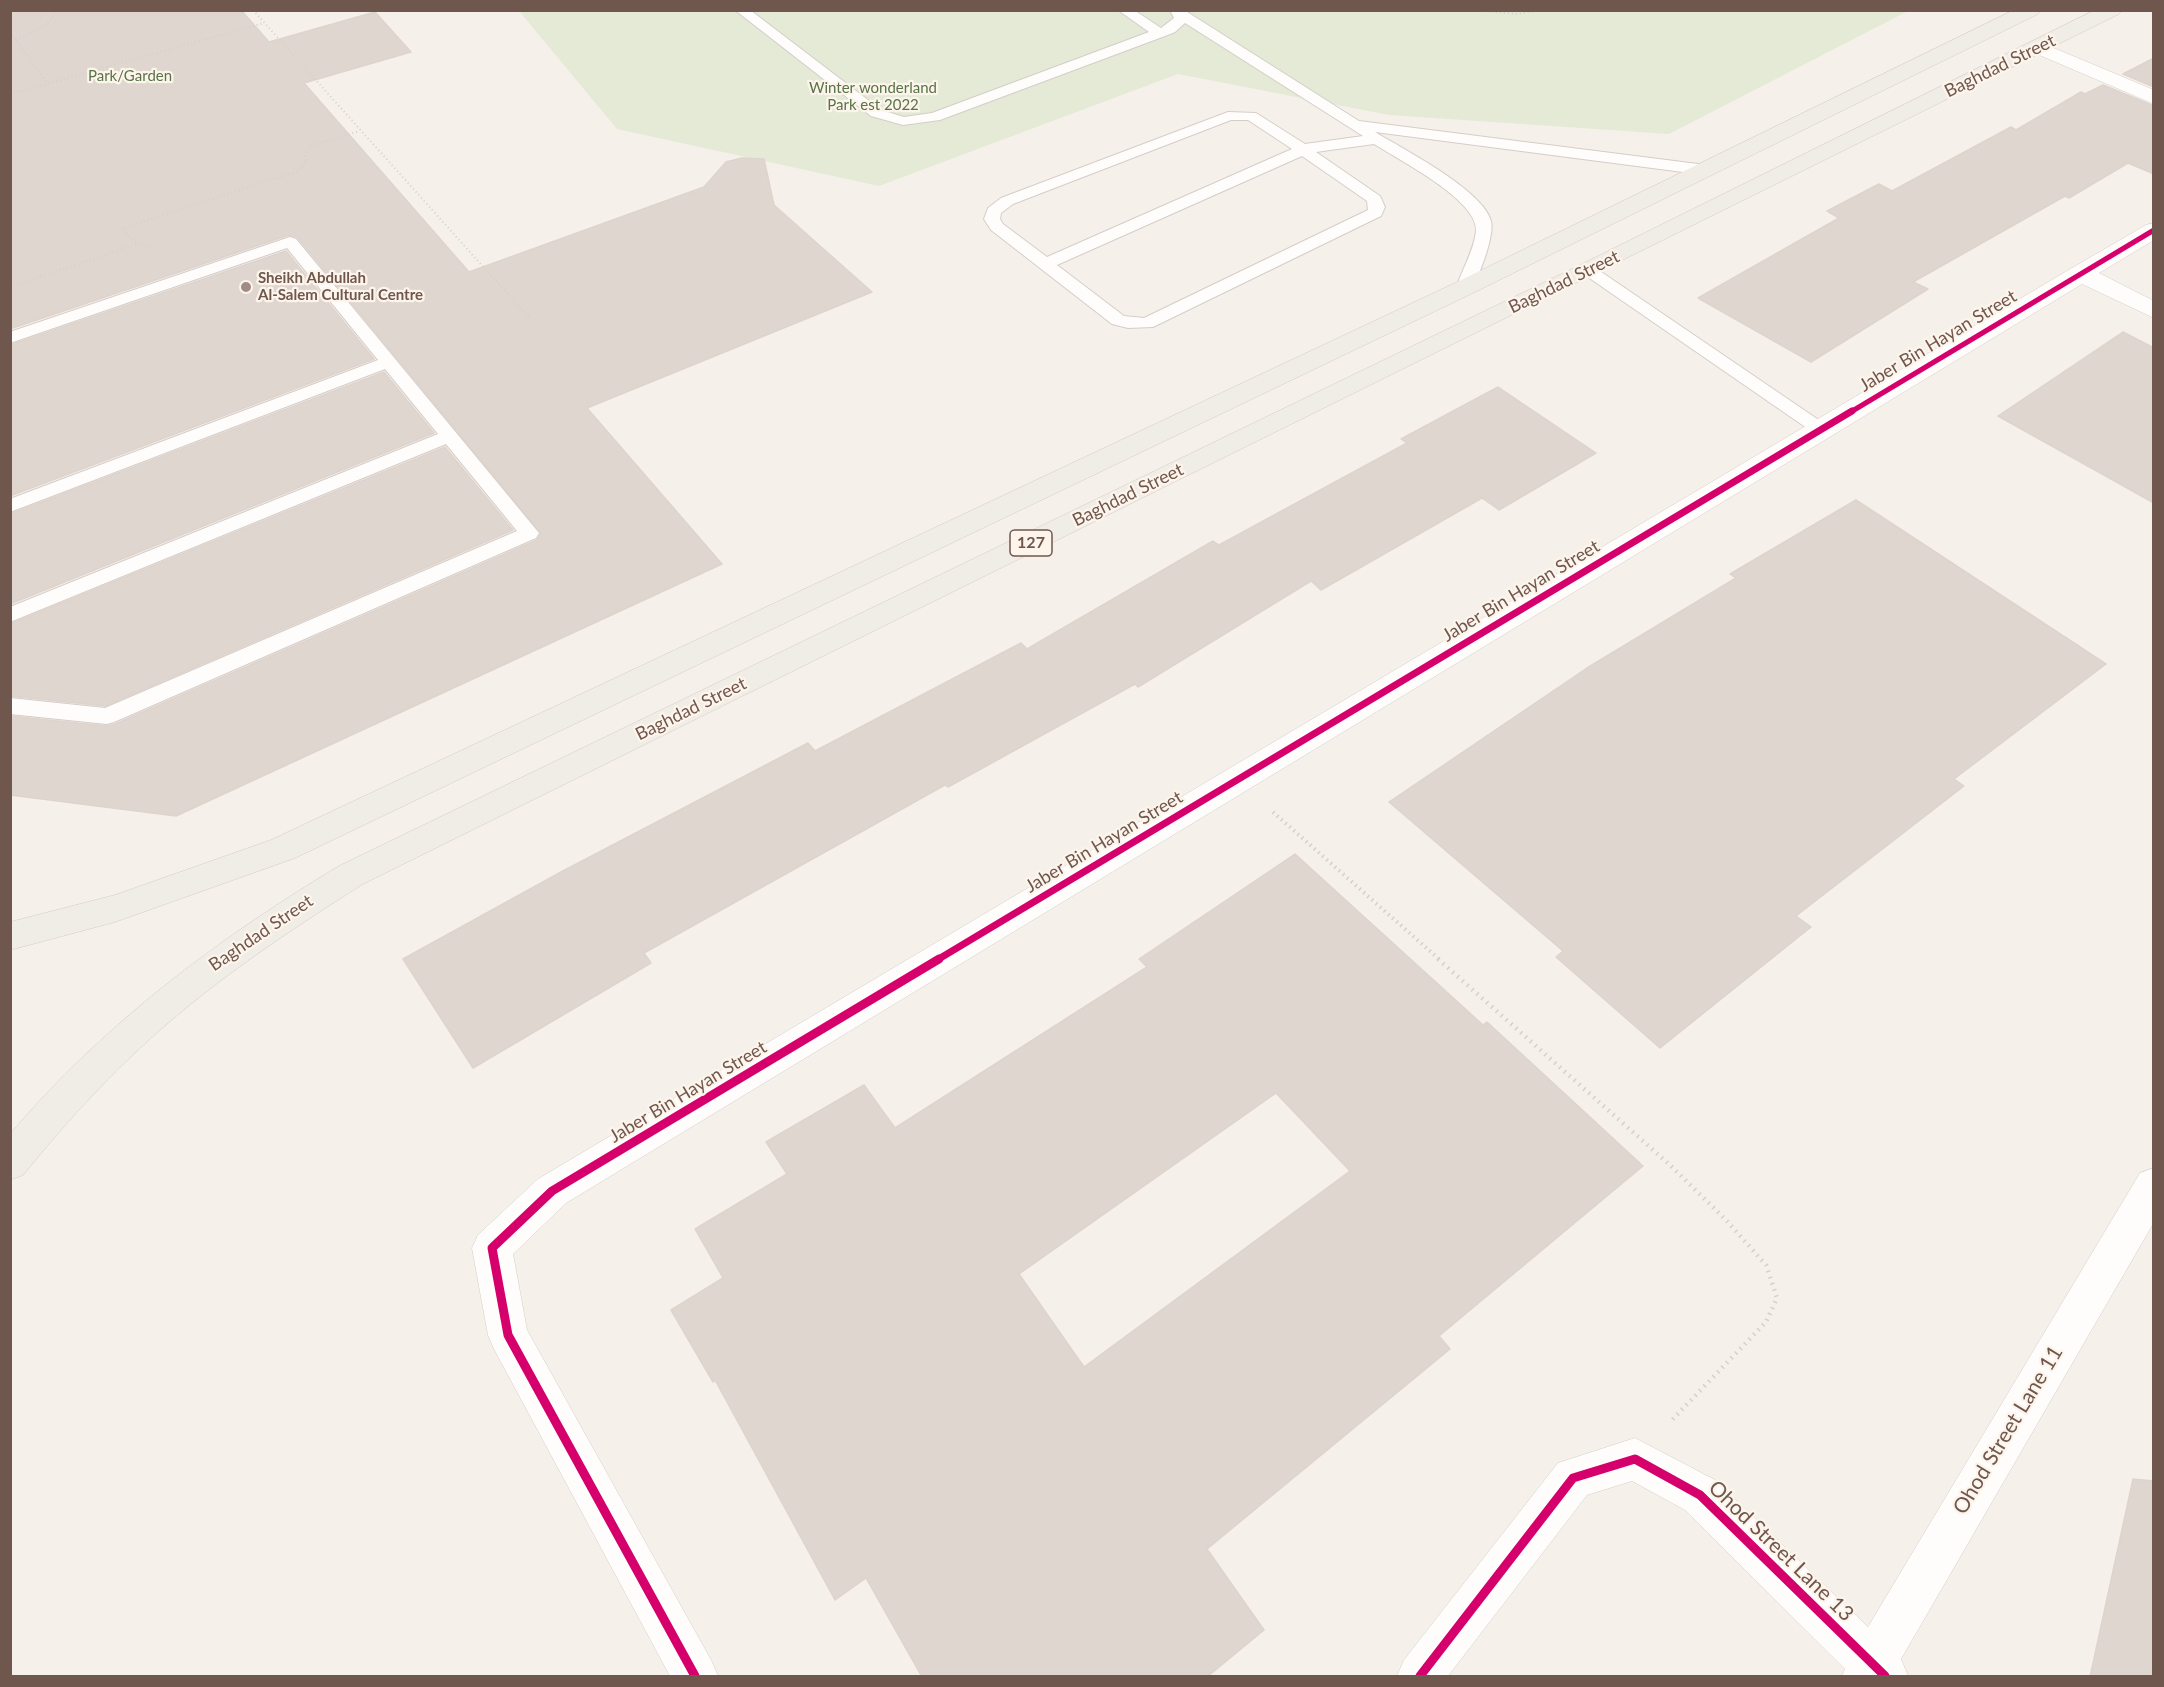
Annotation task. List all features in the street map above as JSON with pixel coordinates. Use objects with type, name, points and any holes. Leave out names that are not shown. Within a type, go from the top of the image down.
[{"type":"main road","name":"Baghdad Street","points":[[10,936],[116,909],[190,885],[284,849],[1464,288],[2031,10]]},
{"type":"main road","name":"Baghdad Street","points":[[10,1162],[68,1094],[167,1001],[263,929],[351,875],[1588,270],[2112,10]]},
{"type":"street","points":[[2037,47],[2154,98]]},
{"type":"street","name":"Jaber Bin Hayan Street","points":[[695,1677],[508,1335],[492,1248],[552,1191],[2154,230]]},
{"type":"street","points":[[2080,273],[2154,311]]},
{"type":"street","name":"Ohod Street Lane 11","points":[[1874,1672],[2154,1185]]},
{"type":"street","points":[[1420,1677],[1573,1478],[1635,1459]]},
{"type":"street","name":"Ohod Street Lane 13","points":[[1635,1459],[1700,1495],[1874,1672]]},
{"type":"lane","points":[[741,10],[876,113],[903,121],[935,117],[1160,33],[1177,25],[1181,19],[1179,12]]},
{"type":"lane","points":[[1124,10],[1160,33]]},
{"type":"lane","points":[[1179,12],[1469,200],[1481,218],[1484,231],[1464,288]]},
{"type":"lane","points":[[1228,116],[1251,116],[1304,149],[1374,199],[1377,207],[1375,213],[1147,323],[1128,323],[1118,320],[997,227],[992,219],[1000,205],[1228,116]]},
{"type":"lane","points":[[1353,124],[1415,134],[1706,170]]},
{"type":"lane","points":[[1045,264],[1304,149],[1377,139]]},
{"type":"lane","points":[[10,338],[290,242],[529,533],[107,716],[10,706]]},
{"type":"lane","points":[[1588,270],[1820,429]]},
{"type":"lane","points":[[10,506],[389,362]]},
{"type":"lane","points":[[10,615],[450,436]]},
{"type":"path","points":[[16,40],[40,30],[55,17],[58,10]]},
{"type":"path","points":[[253,10],[530,320]]},
{"type":"path","points":[[1472,10],[1517,14],[1542,10]]},
{"type":"path","points":[[10,94],[264,23]]},
{"type":"path","points":[[10,32],[48,84]]},
{"type":"path","points":[[200,273],[186,251],[151,248],[137,243],[121,229],[298,171],[306,163],[305,155],[310,146],[360,131]]},
{"type":"path","points":[[10,287],[137,243]]},
{"type":"path","points":[[1236,780],[1670,1165],[1725,1219],[1766,1265],[1777,1298],[1766,1322],[1635,1459]]},
{"type":"green space","name":"Winter wonderland Park est 2022","points":[[519,11],[1908,11],[1669,134],[1389,115],[1178,74],[879,186],[617,129]]},
{"type":"building","points":[[10,10],[241,10],[269,42],[375,12],[411,52],[304,83],[469,272],[704,187],[726,162],[742,158],[764,159],[774,205],[872,292],[587,408],[722,564],[176,816],[10,795],[10,716],[107,726],[115,724],[537,540],[541,533],[297,237],[289,235],[10,329]]},
{"type":"building","points":[[2154,58],[2154,87],[2123,74]]},
{"type":"building","points":[[2103,85],[2154,106],[2154,174],[2128,163],[2069,198],[2065,196],[1913,282],[1928,289],[1811,362],[1698,298],[1839,218],[1827,211],[1879,184],[1892,191],[2011,127],[2016,130],[2081,92],[2085,94]]},
{"type":"building","points":[[286,251],[374,359],[10,496],[10,345]]},
{"type":"building","points":[[2123,332],[2154,348],[2154,503],[1998,416]]},
{"type":"building","points":[[384,372],[434,433],[10,604],[10,514]]},
{"type":"building","points":[[1498,387],[1596,453],[1499,510],[1482,498],[1321,590],[1311,581],[1138,687],[1135,684],[948,787],[945,785],[644,953],[651,963],[473,1068],[403,959],[561,872],[808,743],[815,751],[1021,643],[1027,649],[1213,541],[1219,545],[1407,443],[1401,439]]},
{"type":"building","points":[[445,447],[513,530],[105,706],[10,696],[10,624]]},
{"type":"building","points":[[1856,500],[2106,664],[1954,779],[1964,786],[1796,916],[1811,927],[1660,1048],[1556,957],[1563,951],[1389,802],[1587,668],[1736,578],[1730,574]]},
{"type":"building","points":[[1295,854],[1483,1025],[1487,1022],[1643,1166],[1439,1336],[1450,1349],[1207,1549],[1264,1630],[1207,1677],[922,1677],[866,1578],[835,1600],[715,1380],[713,1382],[671,1310],[723,1278],[695,1229],[787,1174],[766,1142],[864,1085],[895,1128],[1147,967],[1139,959]],"holes":[[[1276,1093],[1350,1171],[1084,1367],[1019,1274]]]},
{"type":"building","points":[[2133,1479],[2154,1481],[2154,1677],[2090,1677]]},
{"type":"cycle path","points":[[695,1676],[508,1335],[492,1248],[552,1191],[2154,230]]},
{"type":"cycle path","points":[[1420,1676],[1573,1478],[1635,1459],[1700,1495],[1885,1676]]},
{"type":"place","name":"Sheikh Abdullah Al-Salem Cultural Centre","points":[[246,287]]},
{"type":"park label","name":"Park/Garden","points":[[130,76]]}]
